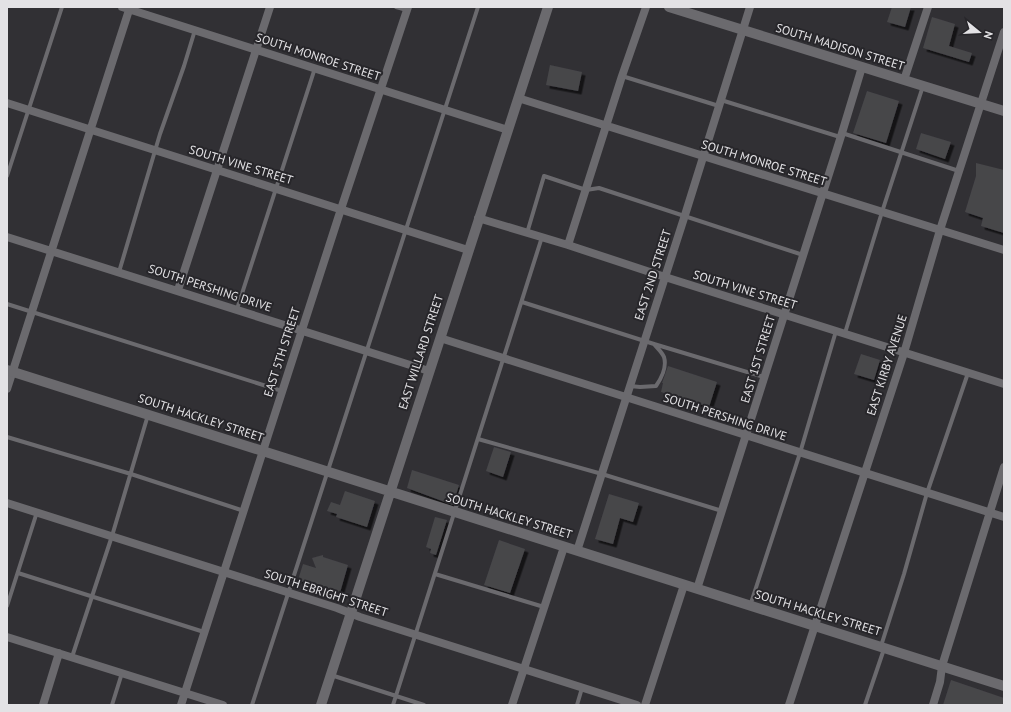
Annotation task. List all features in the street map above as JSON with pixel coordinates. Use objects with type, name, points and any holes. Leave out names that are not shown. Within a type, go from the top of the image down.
[{"type":"street","points":[[178,290],[270,7]]},
{"type":"street","name":"EAST WILLARD STREET","points":[[320,705],[548,7]]},
{"type":"street","points":[[568,245],[622,76],[646,7]]},
{"type":"street","name":"SOUTH MADISON STREET","points":[[669,7],[1004,111]]},
{"type":"street","name":"EAST 2ND STREET","points":[[577,550],[704,156],[750,7]]},
{"type":"street","points":[[904,80],[928,7]]},
{"type":"street","points":[[7,389],[10,371],[32,312],[127,8]]},
{"type":"street","name":"SOUTH MONROE STREET","points":[[127,8],[508,130]]},
{"type":"street","name":"EAST 5TH STREET","points":[[181,705],[380,89],[408,9]]},
{"type":"street","name":"EAST KIRBY AVENUE","points":[[789,705],[904,353],[940,230],[1004,32]]},
{"type":"street","name":"EAST 1ST STREET","points":[[697,589],[862,67]]},
{"type":"street","name":"SOUTH MONROE STREET","points":[[518,98],[1004,250]]},
{"type":"street","name":"SOUTH VINE STREET","points":[[7,103],[468,250]]},
{"type":"street","name":"SOUTH VINE STREET","points":[[478,218],[568,245],[664,277],[1004,384]]},
{"type":"street","name":"SOUTH PERSHING DRIVE","points":[[7,237],[429,370]]},
{"type":"street","name":"SOUTH PERSHING DRIVE","points":[[440,338],[1004,517]]},
{"type":"street","name":"SOUTH HACKLEY STREET","points":[[10,371],[1004,686]]},
{"type":"street","points":[[933,705],[940,682],[942,666],[1004,467]]},
{"type":"street","name":"SOUTH EBRIGHT STREET","points":[[7,503],[637,705]]},
{"type":"street","points":[[512,705],[564,547]]},
{"type":"street","points":[[645,705],[684,585]]},
{"type":"street","points":[[7,637],[224,705]]},
{"type":"street","points":[[43,705],[59,653]]},
{"type":"lane","points":[[7,176],[62,7]]},
{"type":"lane","points":[[396,7],[408,9]]},
{"type":"lane","points":[[252,705],[478,7]]},
{"type":"lane","points":[[119,272],[155,150],[195,30]]},
{"type":"lane","points":[[237,309],[315,68]]},
{"type":"lane","points":[[622,76],[902,152],[959,171]]},
{"type":"lane","points":[[844,334],[923,86]]},
{"type":"lane","points":[[527,233],[544,176],[586,190],[599,188],[803,255]]},
{"type":"lane","points":[[393,705],[542,237]]},
{"type":"lane","points":[[522,302],[654,344],[765,377]]},
{"type":"lane","points":[[7,304],[282,391]]},
{"type":"lane","points":[[750,606],[800,452],[836,331]]},
{"type":"lane","points":[[630,386],[656,386],[660,379],[664,357],[654,344]]},
{"type":"lane","points":[[865,705],[927,493],[968,372]]},
{"type":"lane","points":[[72,657],[112,536],[149,415]]},
{"type":"lane","points":[[7,437],[130,474],[244,511]]},
{"type":"lane","points":[[478,439],[602,474],[722,511]]},
{"type":"lane","points":[[7,606],[37,512]]},
{"type":"lane","points":[[18,573],[204,632]]},
{"type":"lane","points":[[435,574],[544,607]]},
{"type":"lane","points":[[112,705],[122,673]]},
{"type":"lane","points":[[330,675],[424,705]]},
{"type":"lane","points":[[577,705],[582,688]]},
{"type":"building","points":[[892,7],[911,7],[905,27],[887,22]]},
{"type":"building","points":[[932,17],[955,24],[949,46],[972,53],[969,62],[923,48]]},
{"type":"building","points":[[550,65],[582,72],[578,91],[546,85]]},
{"type":"building","points":[[867,91],[899,101],[886,143],[853,133]]},
{"type":"building","points":[[921,133],[951,142],[945,159],[916,149]]},
{"type":"building","points":[[976,163],[1004,170],[1004,233],[981,226],[983,218],[965,212],[976,176]]},
{"type":"building","points":[[861,354],[880,360],[874,380],[854,374]]},
{"type":"building","points":[[668,366],[717,382],[709,407],[661,392],[662,383]]},
{"type":"building","points":[[494,447],[511,452],[503,477],[486,471]]},
{"type":"building","points":[[412,470],[459,485],[453,505],[407,488]]},
{"type":"building","points":[[345,491],[375,501],[367,527],[336,517],[337,514],[327,511],[331,502],[340,505]]},
{"type":"building","points":[[609,494],[639,503],[633,522],[620,518],[613,544],[595,539]]},
{"type":"building","points":[[435,517],[447,520],[436,555],[430,553],[431,549],[426,547]]},
{"type":"building","points":[[499,540],[525,549],[510,593],[484,585]]},
{"type":"building","points":[[323,555],[323,557],[348,565],[339,596],[319,590],[319,587],[298,580],[303,564],[316,568],[312,558]]},
{"type":"building","points":[[951,680],[1004,698],[1004,705],[943,705]]}]
